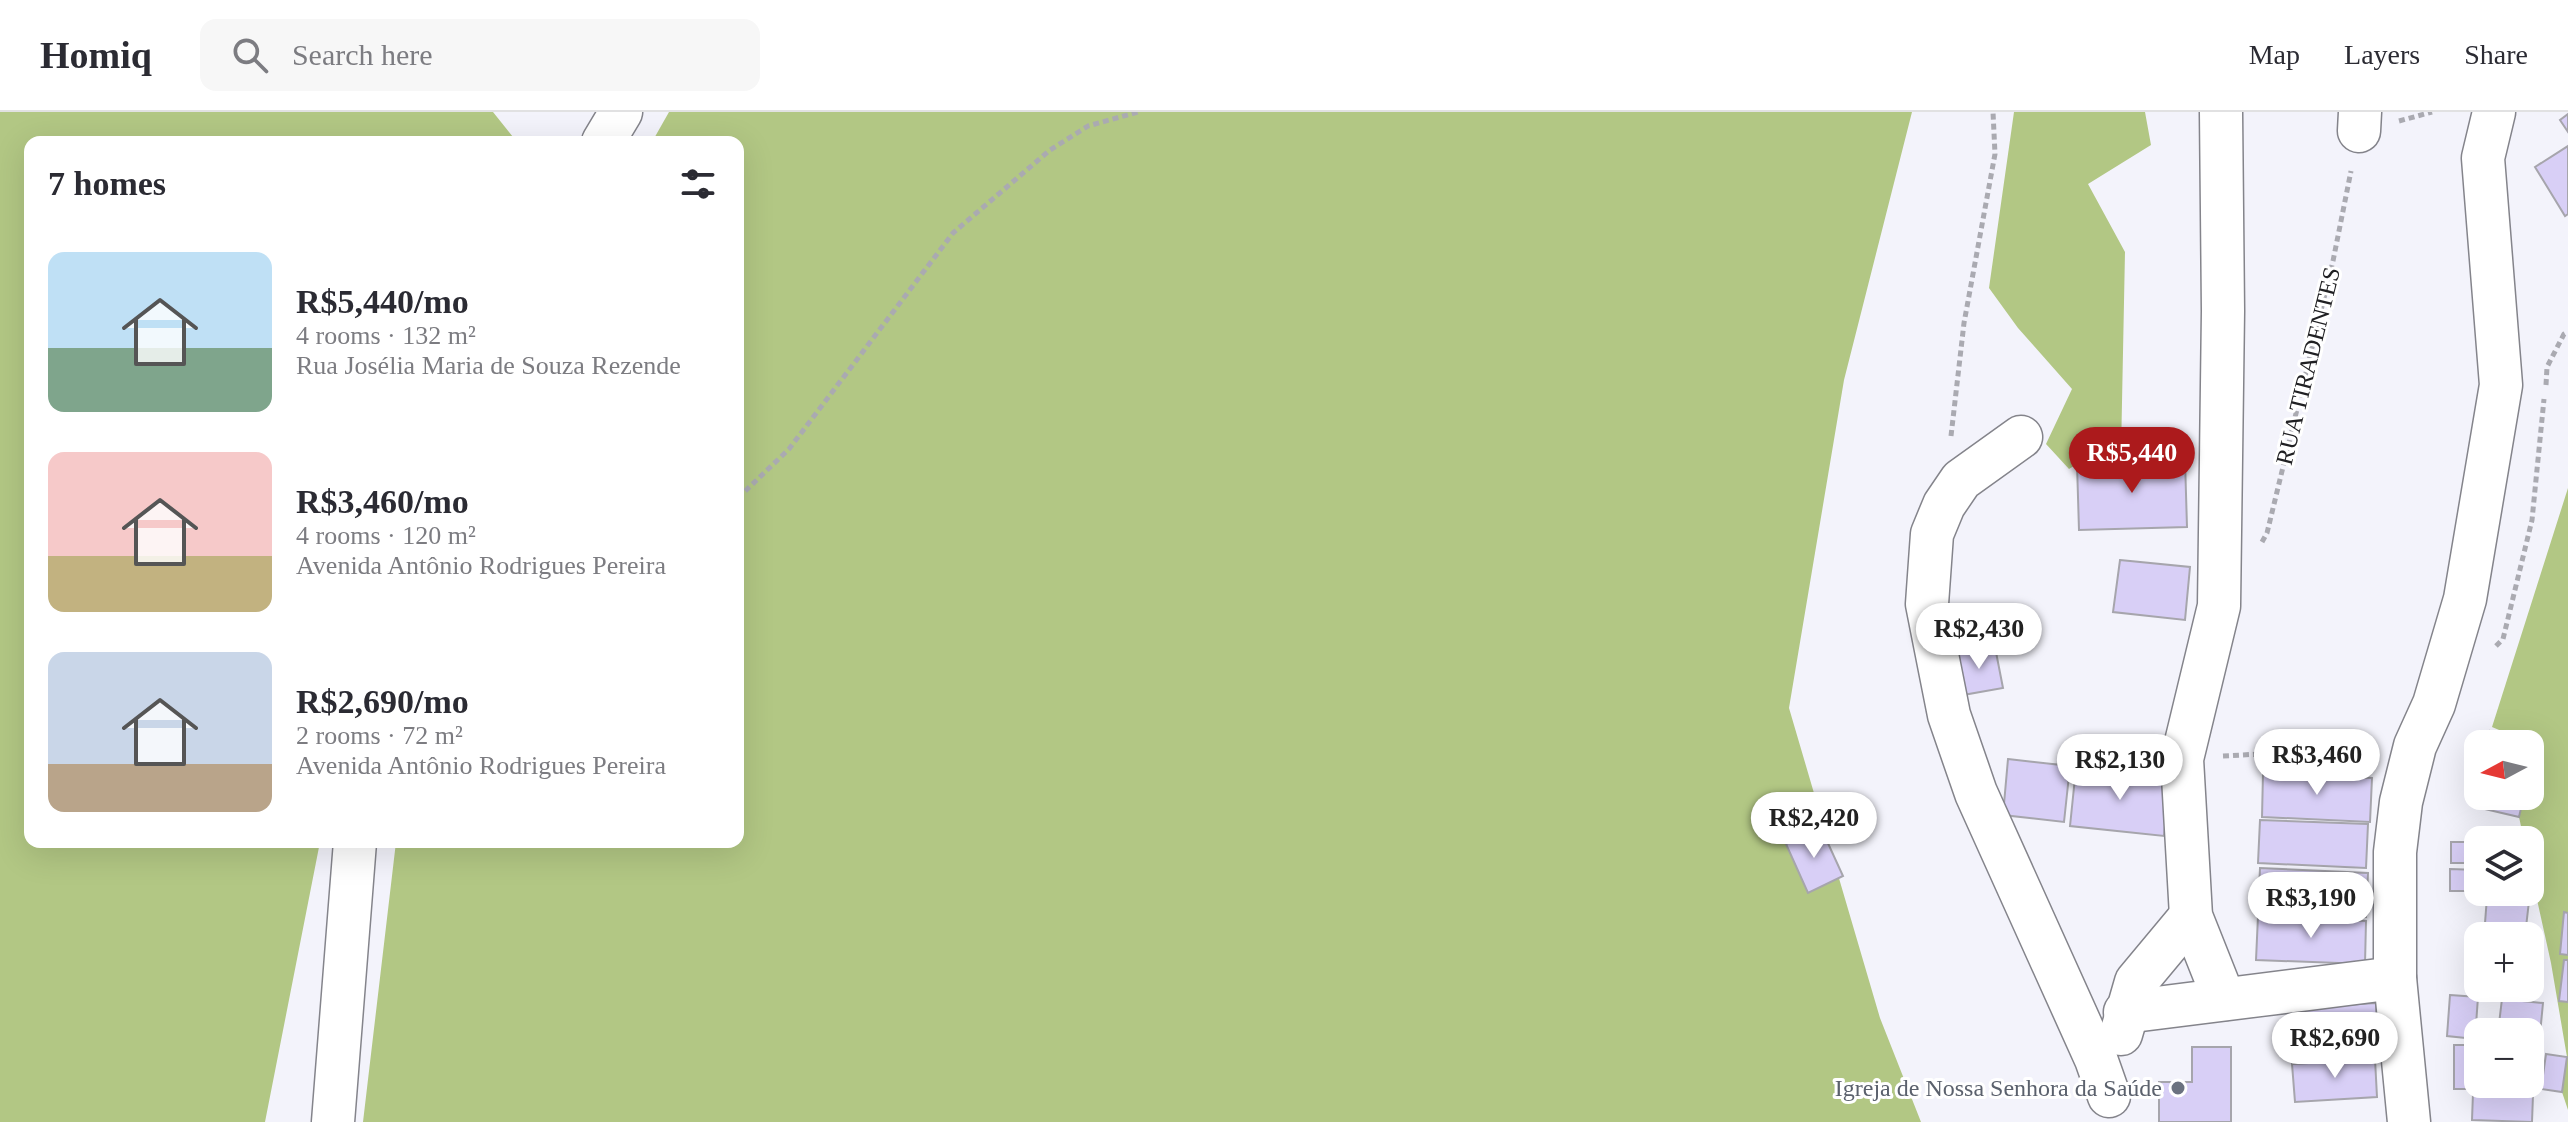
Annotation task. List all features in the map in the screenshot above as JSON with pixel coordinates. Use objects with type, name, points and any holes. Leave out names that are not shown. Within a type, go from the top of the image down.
[{"type":"street","points":[[607,136],[621,112]]},
{"type":"street","points":[[2221,112],[2223,311],[2219,606],[2182,759],[2191,916],[2224,999]]},
{"type":"street","points":[[2409,1122],[2395,978],[2395,852],[2401,802],[2415,746],[2434,704],[2465,599],[2501,385],[2483,158],[2494,112]]},
{"type":"street","points":[[2021,437],[1961,480],[1944,505],[1932,534],[1927,604],[1949,715],[1976,793],[2096,1059],[2109,1109]]},
{"type":"street","points":[[333,1122],[355,848]]},
{"type":"street","points":[[2109,1109],[2125,1012],[2136,982],[2191,916]]},
{"type":"street","points":[[2125,1012],[2395,978]]},
{"type":"path","points":[[744,492],[789,449],[953,233],[1050,150],[1088,126],[1138,112]]},
{"type":"path","points":[[1944,505],[1964,323],[1995,154],[1993,112]]},
{"type":"path","name":"RUA TIRADENTES","points":[[2259,545],[2267,533],[2326,291],[2359,121]]},
{"type":"path","points":[[2182,759],[2415,746]]},
{"type":"green space","points":[[0,112],[493,112],[512,136],[24,136],[24,848],[319,848],[265,1122],[0,1122]]},
{"type":"green space","points":[[669,112],[1912,112],[1844,380],[1789,708],[1880,1018],[1921,1122],[363,1122],[395,848],[744,848],[744,136],[655,136]]},
{"type":"green space","points":[[2014,112],[2145,112],[2151,145],[2088,184],[2125,252],[2121,453],[2077,464],[2069,469],[2046,444],[2072,389],[2018,328],[1989,288]]},
{"type":"green space","points":[[2568,488],[2568,1110],[2562,1092],[2567,1057],[2544,922],[2538,906],[2544,906],[2544,826],[2521,826],[2519,817],[2521,810],[2544,810],[2544,730],[2499,730],[2492,727]]},
{"type":"building","points":[[2568,114],[2568,132],[2560,120]]},
{"type":"building","points":[[2568,146],[2568,214],[2565,216],[2535,167]]},
{"type":"building","points":[[2185,460],[2187,527],[2079,530],[2077,464]]},
{"type":"building","points":[[2120,560],[2190,567],[2185,620],[2113,612]]},
{"type":"building","points":[[1995,647],[2003,688],[1963,695],[1955,654]]},
{"type":"building","points":[[2008,759],[2070,766],[2064,822],[2003,815]]},
{"type":"building","points":[[2076,768],[2170,777],[2164,836],[2070,826]]},
{"type":"building","points":[[2263,773],[2372,778],[2370,822],[2262,817]]},
{"type":"building","points":[[2489,810],[2521,810],[2519,817]]},
{"type":"building","points":[[2260,820],[2368,824],[2366,868],[2258,863]]},
{"type":"building","points":[[1821,828],[1843,876],[1808,893],[1786,844]]},
{"type":"building","points":[[2451,842],[2464,842],[2464,863],[2451,863]]},
{"type":"building","points":[[2260,868],[2368,873],[2366,917],[2258,913]]},
{"type":"building","points":[[2450,869],[2464,870],[2464,891],[2450,891]]},
{"type":"building","points":[[2486,906],[2528,906],[2527,922],[2485,922]]},
{"type":"building","points":[[2564,912],[2568,913],[2568,955],[2560,954]]},
{"type":"building","points":[[2258,916],[2366,921],[2365,964],[2256,960]]},
{"type":"building","points":[[2564,960],[2568,960],[2568,1002],[2559,1001]]},
{"type":"building","points":[[2450,995],[2464,996],[2464,1002],[2478,1002],[2476,1018],[2464,1018],[2464,1038],[2447,1036]]},
{"type":"building","points":[[2502,1002],[2543,1003],[2542,1018],[2500,1018]]},
{"type":"building","points":[[2376,1003],[2378,1042],[2296,1046],[2293,1008]]},
{"type":"building","points":[[2454,1045],[2464,1045],[2464,1089],[2454,1089]]},
{"type":"building","points":[[2192,1047],[2231,1047],[2231,1122],[2159,1122],[2159,1082],[2192,1082]]},
{"type":"building","points":[[2546,1054],[2567,1057],[2562,1092],[2544,1089]]},
{"type":"building","points":[[2375,1059],[2377,1097],[2295,1102],[2292,1064]]},
{"type":"building","points":[[2473,1098],[2533,1098],[2532,1122],[2472,1120]]},
{"type":"place","name":"Igreja de Nossa Senhora da Saúde","points":[[2178,1088]]}]
